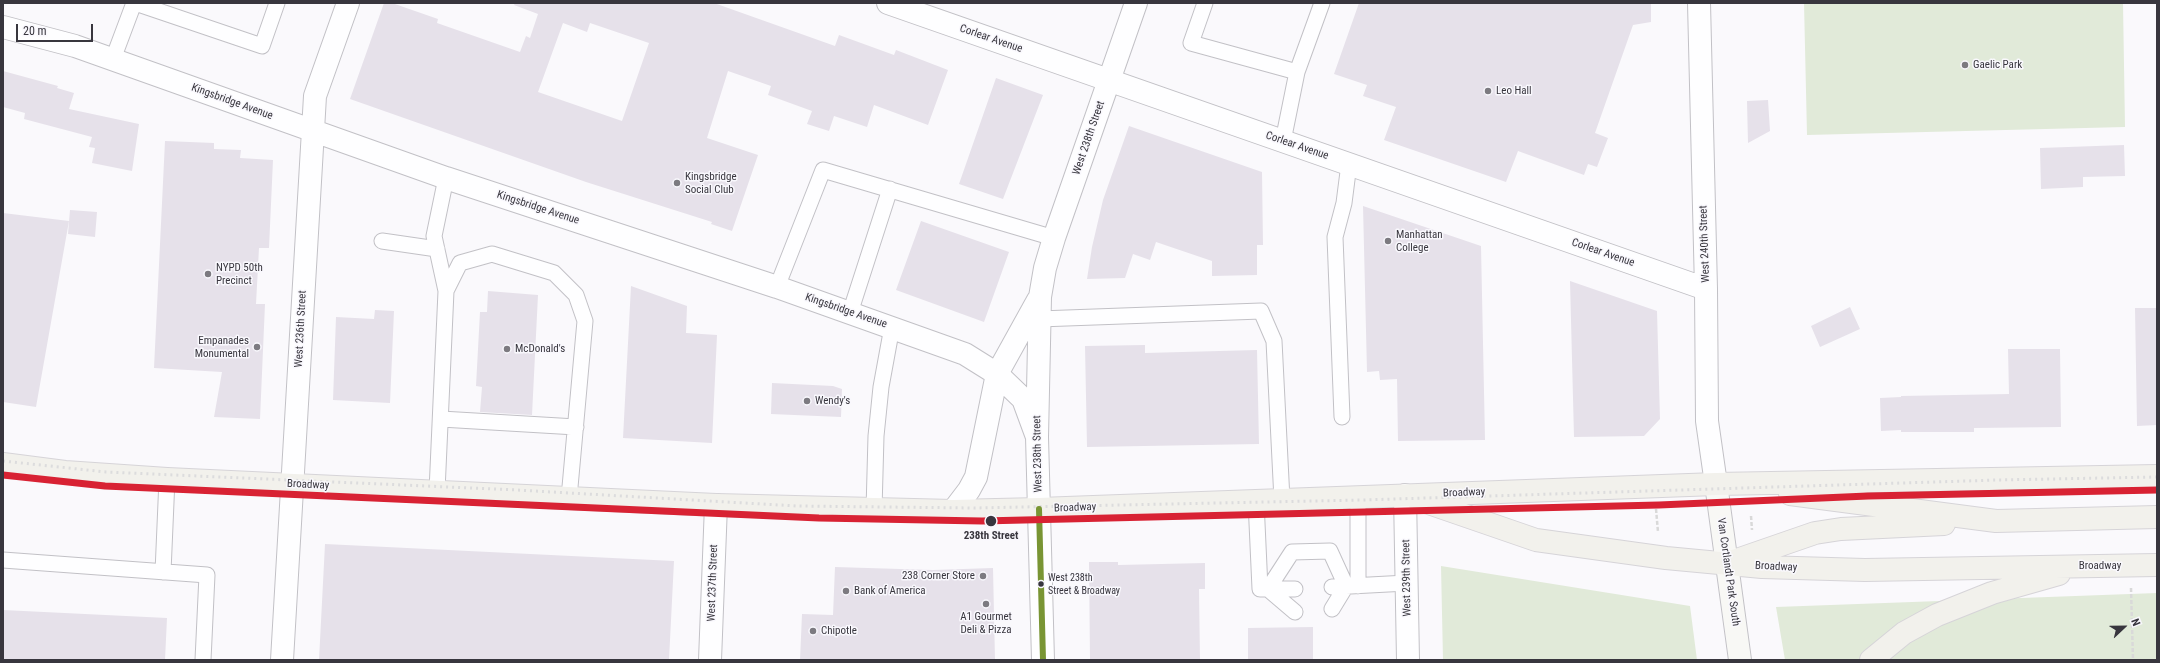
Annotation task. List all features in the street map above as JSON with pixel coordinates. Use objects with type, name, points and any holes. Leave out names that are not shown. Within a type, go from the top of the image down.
[{"type":"main road","name":"Broadway","points":[[3,464],[65,472],[167,479],[716,505],[953,511],[1039,510],[1716,484],[2157,476]]},
{"type":"main road","name":"Broadway","points":[[1716,484],[1996,521],[2157,517]]},
{"type":"main road","name":"Van Cortlandt Park South","points":[[1716,484],[1740,660]]},
{"type":"main road","name":"Broadway","points":[[1405,495],[1536,540],[1666,558],[1727,563],[1865,570],[2157,565]]},
{"type":"main road","points":[[1727,563],[1804,536],[1828,531],[1996,521]]},
{"type":"main road","points":[[1871,660],[1904,633],[1956,606],[1992,593],[2086,566]]},
{"type":"street","name":"West 236th Street","points":[[282,660],[315,96],[348,3]]},
{"type":"street","name":"Corlear Avenue","points":[[888,3],[1706,289]]},
{"type":"street","name":"West 238th Street","points":[[1043,660],[1037,437],[1040,297],[1045,268],[1054,238],[1136,3]]},
{"type":"street","name":"West 240th Street","points":[[1699,3],[1706,289],[1707,421],[1716,484]]},
{"type":"street","name":"Kingsbridge Avenue","points":[[3,27],[75,46],[446,178],[777,287],[965,354],[996,374],[1023,399],[1037,437]]},
{"type":"street","name":"West 238th Street","points":[[953,511],[969,490],[976,477],[996,374],[1040,297]]},
{"type":"street","name":"West 239th Street","points":[[1405,495],[1408,660]]},
{"type":"street","name":"West 237th Street","points":[[710,660],[716,505]]},
{"type":"lane","points":[[113,59],[134,3],[262,46],[277,3]]},
{"type":"lane","points":[[1205,3],[1190,43],[1297,72]]},
{"type":"lane","points":[[1283,141],[1297,72],[1322,3]]},
{"type":"lane","points":[[1342,417],[1335,237],[1344,203],[1349,164]]},
{"type":"lane","points":[[777,287],[824,170],[1054,238]]},
{"type":"lane","points":[[437,491],[446,291],[434,236],[446,178]]},
{"type":"lane","points":[[850,313],[890,189]]},
{"type":"lane","points":[[382,241],[437,249]]},
{"type":"lane","points":[[446,291],[460,263],[492,254],[554,273],[576,295],[585,321],[570,498]]},
{"type":"lane","points":[[1039,319],[1261,311],[1274,341],[1282,500]]},
{"type":"lane","points":[[874,510],[876,436],[881,387],[892,327]]},
{"type":"lane","points":[[441,419],[576,427]]},
{"type":"lane","points":[[163,572],[167,479]]},
{"type":"lane","points":[[1332,609],[1345,586],[1358,497]]},
{"type":"lane","points":[[1256,501],[1260,589],[1295,588]]},
{"type":"lane","points":[[1268,589],[1292,552],[1330,551],[1345,586]]},
{"type":"lane","points":[[3,560],[207,575],[203,660]]},
{"type":"lane","points":[[1345,586],[1407,583]]},
{"type":"lane","points":[[1268,589],[1295,612]]},
{"type":"path","points":[[1656,508],[1658,533]]},
{"type":"path","points":[[2130,566],[2133,660]]},
{"type":"green space","name":"Gaelic Park","points":[[1804,3],[2123,3],[2125,127],[1807,135]]},
{"type":"green space","points":[[1441,566],[1690,606],[1697,660],[1443,660]]},
{"type":"green space","points":[[2157,593],[2157,660],[1785,660],[1776,607]]},
{"type":"building","points":[[384,3],[392,3],[438,19],[437,23],[520,52],[526,36],[530,38],[538,14],[514,5],[515,3],[714,3],[835,46],[839,35],[894,55],[896,50],[948,70],[928,125],[874,105],[867,127],[834,116],[829,131],[807,124],[812,111],[768,95],[771,86],[728,71],[707,138],[758,155],[732,231],[711,224],[712,222],[586,182],[350,99]],"holes":[[[563,23],[587,32],[590,23],[649,43],[622,121],[538,92]]]},
{"type":"building","name":"Leo Hall","points":[[1359,3],[1651,3],[1651,22],[1633,25],[1595,133],[1608,138],[1597,167],[1588,164],[1584,175],[1518,151],[1506,182],[1384,140],[1396,107],[1363,96],[1367,85],[1334,74]]},
{"type":"building","points":[[3,71],[58,86],[57,88],[74,93],[69,109],[139,124],[132,171],[92,163],[95,148],[89,147],[92,137],[24,119],[25,113],[3,107]]},
{"type":"building","points":[[996,78],[1043,95],[1003,199],[959,184]]},
{"type":"building","points":[[1768,100],[1770,131],[1748,143],[1747,101]]},
{"type":"building","points":[[1129,126],[1262,172],[1263,245],[1257,245],[1257,275],[1212,276],[1212,261],[1156,242],[1150,260],[1133,254],[1125,278],[1087,279],[1092,247],[1103,200]]},
{"type":"building","name":"NYPD 50th Precinct","points":[[165,141],[214,143],[214,149],[241,150],[240,158],[273,160],[269,248],[259,248],[256,304],[265,304],[260,419],[214,417],[222,372],[154,368]]},
{"type":"building","points":[[2124,145],[2125,176],[2083,177],[2083,187],[2041,189],[2040,148]]},
{"type":"building","points":[[1363,206],[1481,246],[1485,440],[1398,441],[1397,379],[1380,380],[1379,371],[1367,372]]},
{"type":"building","points":[[70,210],[97,212],[95,237],[68,234]]},
{"type":"building","points":[[3,213],[69,221],[36,407],[3,402]]},
{"type":"building","points":[[921,221],[1009,252],[984,322],[896,290]]},
{"type":"building","points":[[1570,281],[1657,311],[1660,419],[1644,436],[1574,437]]},
{"type":"building","points":[[631,286],[687,306],[686,333],[717,335],[712,443],[623,438]]},
{"type":"building","name":"McDonald's","points":[[488,291],[538,295],[532,415],[480,412],[482,387],[476,386],[480,312],[487,312]]},
{"type":"building","points":[[1850,307],[1860,329],[1820,347],[1811,326]]},
{"type":"building","points":[[2135,308],[2157,308],[2157,425],[2137,426]]},
{"type":"building","points":[[375,310],[394,311],[390,403],[333,400],[336,317],[374,319]]},
{"type":"building","points":[[1145,345],[1145,353],[1257,350],[1259,444],[1087,447],[1085,346]]},
{"type":"building","points":[[2008,349],[2060,349],[2061,427],[1974,428],[1974,432],[1901,432],[1901,430],[1881,431],[1880,398],[1901,396],[2009,394]]},
{"type":"building","name":"Wendy's","points":[[772,383],[833,386],[842,389],[841,417],[771,414]]},
{"type":"building","points":[[325,544],[674,561],[669,660],[319,660]]},
{"type":"building","points":[[1089,562],[1118,562],[1118,565],[1205,563],[1205,589],[1199,589],[1200,660],[1090,660]]},
{"type":"building","points":[[835,567],[933,570],[993,568],[995,660],[800,660],[802,614],[833,615]]},
{"type":"building","points":[[3,610],[167,618],[165,660],[3,660]]},
{"type":"building","points":[[1313,627],[1313,660],[1248,660],[1248,628]]},
{"type":"railway","points":[[3,461],[106,472],[517,490],[797,506],[974,508],[1363,500],[1997,480],[2157,477]]},
{"type":"transit line","points":[[3,475],[105,486],[819,518],[982,521],[1659,505],[1868,496],[2157,490]]},
{"type":"transit line","points":[[1039,509],[1043,660]]},
{"type":"place","name":"Gaelic Park","points":[[1965,65]]},
{"type":"place","name":"Leo Hall","points":[[1488,91]]},
{"type":"place","name":"Kingsbridge Social Club","points":[[677,183]]},
{"type":"place","name":"Manhattan College","points":[[1388,241]]},
{"type":"place","name":"NYPD 50th Precinct","points":[[208,274]]},
{"type":"place","name":"Empanades Monumental","points":[[257,347]]},
{"type":"place","name":"McDonald's","points":[[507,349]]},
{"type":"place","name":"Wendy's","points":[[807,401]]},
{"type":"place","name":"238th Street","points":[[991,521]]},
{"type":"place","name":"238 Corner Store","points":[[983,576]]},
{"type":"place","name":"West 238th Street & Broadway","points":[[1041,584]]},
{"type":"place","name":"Bank of America","points":[[846,591]]},
{"type":"place","name":"A1 Gourmet Deli & Pizza","points":[[986,604]]},
{"type":"place","name":"Chipotle","points":[[813,631]]}]
